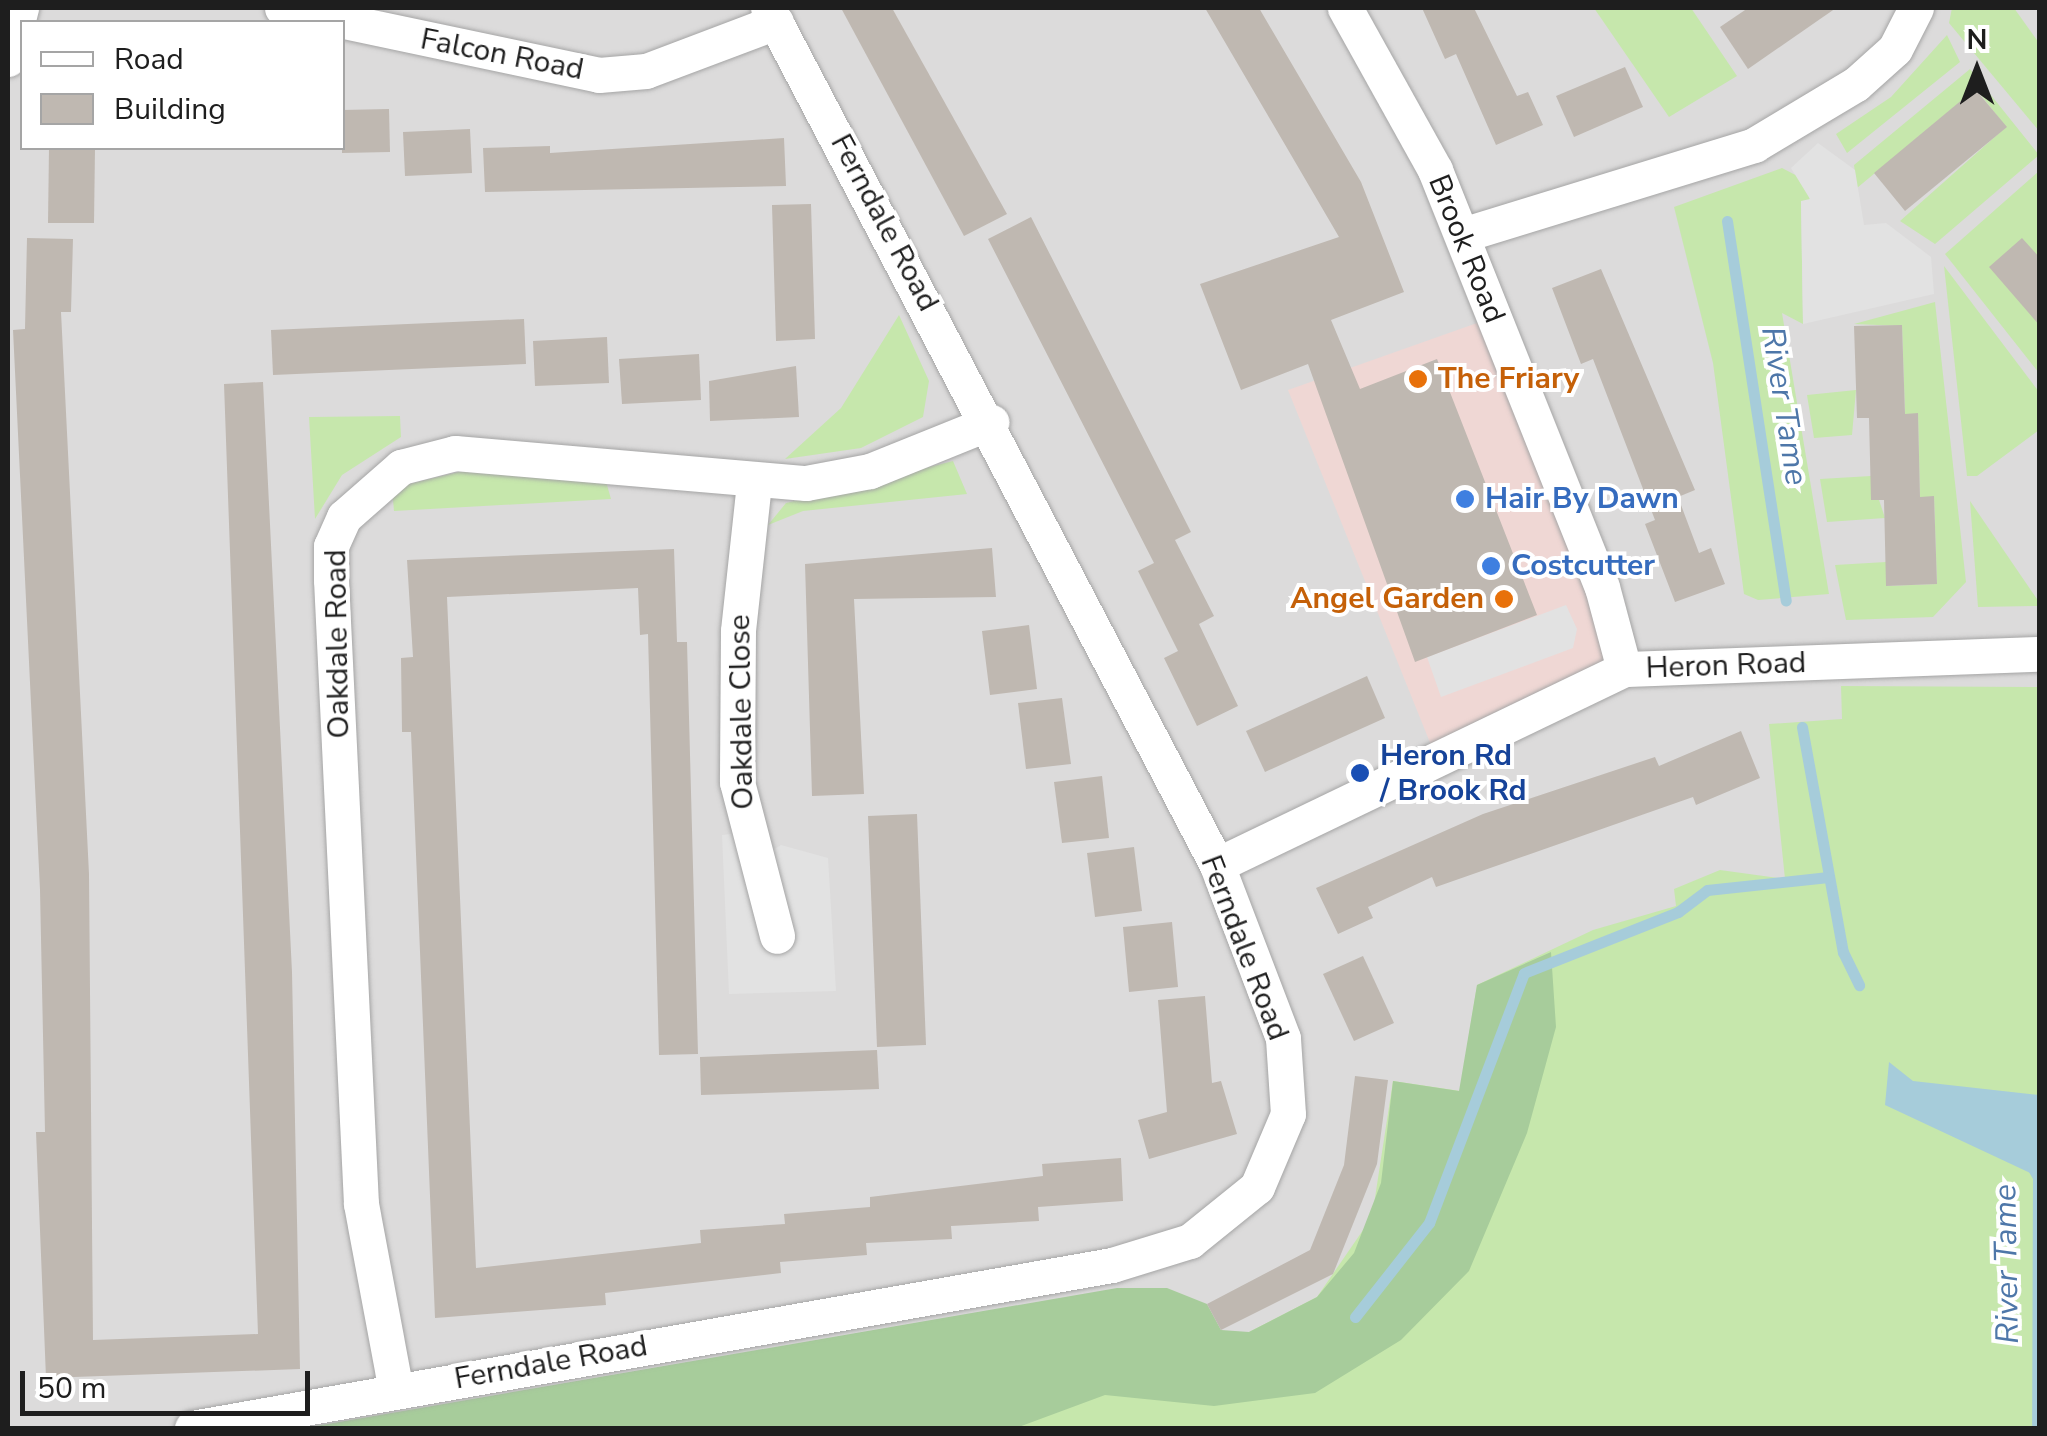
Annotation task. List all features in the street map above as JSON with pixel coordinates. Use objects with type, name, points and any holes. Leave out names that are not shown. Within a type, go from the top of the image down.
[{"type":"street","points":[[8,59],[21,8]]},
{"type":"street","name":"Falcon Road","points":[[282,8],[339,20]]},
{"type":"street","name":"Brook Road","points":[[1345,8],[1462,235],[1618,632],[1624,669]]},
{"type":"street","points":[[1462,235],[1754,145],[1856,84],[1895,49],[1916,8]]},
{"type":"street","name":"Falcon Road","points":[[345,21],[600,75],[646,71],[772,15]]},
{"type":"street","name":"Ferndale Road","points":[[192,1428],[1112,1265],[1190,1241],[1257,1187],[1288,1114],[1283,1038],[1217,865],[991,422],[772,15]]},
{"type":"street","name":"Oakdale Road","points":[[396,1391],[360,1204],[332,546],[378,481],[455,454],[754,483],[854,476],[991,422]]},
{"type":"street","name":"Oakdale Close","points":[[754,483],[738,616],[737,782],[777,936]]},
{"type":"street","name":"Heron Road","points":[[1217,865],[1624,669],[2040,654]]},
{"type":"shaded area","points":[[8,8],[2039,8],[2039,951],[1472,1235],[1051,1428],[8,1428]]},
{"type":"shaded area","points":[[1818,143],[1855,170],[1864,225],[1886,223],[1931,257],[1934,294],[1803,324],[1801,201],[1810,199],[1791,168]]},
{"type":"shaded area","points":[[1494,317],[1624,652],[1437,760],[1288,390]]},
{"type":"shaded area","points":[[1566,605],[1577,629],[1573,648],[1441,697],[1427,657]]},
{"type":"shaded area","points":[[747,832],[759,859],[781,845],[828,858],[836,991],[729,994],[722,835]]},
{"type":"green space","points":[[1594,8],[1691,8],[1737,76],[1669,117]]},
{"type":"green space","points":[[1952,8],[2014,8],[2039,43],[2039,131],[1949,23]]},
{"type":"green space","points":[[1947,35],[1960,62],[1847,153],[1836,134],[1891,97]]},
{"type":"green space","points":[[1970,69],[2039,155],[1935,244],[1900,221],[2006,127],[1976,89],[1857,188],[1854,165]]},
{"type":"green space","points":[[1782,168],[1805,180],[1810,200],[1801,202],[1803,324],[1782,313],[1829,594],[1758,600],[1744,594],[1713,363],[1674,207]]},
{"type":"green space","points":[[2039,171],[2039,373],[1945,254]]},
{"type":"green space","points":[[1944,266],[2039,392],[2039,430],[1977,476],[1967,476]]},
{"type":"green space","points":[[1935,302],[1966,582],[1933,617],[1846,620],[1835,565],[1886,562],[1887,586],[1937,584],[1934,497],[1920,497],[1918,414],[1905,414],[1902,326],[1854,324]]},
{"type":"green space","points":[[899,315],[929,381],[923,417],[861,448],[785,459],[841,408]]},
{"type":"green space","points":[[1856,390],[1852,435],[1814,438],[1807,395]]},
{"type":"green space","points":[[400,416],[401,437],[342,475],[315,519],[309,417]]},
{"type":"green space","points":[[953,461],[967,494],[803,511],[768,525],[786,503]]},
{"type":"green space","points":[[467,470],[605,478],[611,499],[394,511],[392,488]]},
{"type":"green space","points":[[1871,476],[1885,518],[1827,522],[1820,479]]},
{"type":"green space","points":[[1970,501],[2039,602],[2039,606],[1978,607]]},
{"type":"green space","points":[[1841,686],[2039,687],[2039,1428],[830,1428],[1130,1345],[1249,1332],[1317,1297],[1372,1217],[1393,1081],[1460,1091],[1477,985],[1593,930],[1676,906],[1674,889],[1720,870],[1785,879],[1769,724],[1842,719]]},
{"type":"green space","points":[[1551,952],[1556,1027],[1527,1133],[1469,1271],[1401,1340],[1315,1393],[1214,1406],[1105,1395],[1016,1428],[304,1428],[1117,1288],[1167,1288],[1207,1304],[1221,1330],[1249,1332],[1317,1297],[1354,1253],[1381,1183],[1393,1081],[1459,1091],[1477,985]]},
{"type":"water","points":[[1889,1062],[1913,1081],[2039,1095],[2039,1177],[1885,1105]]},
{"type":"building","points":[[841,8],[892,8],[1007,214],[964,236]]},
{"type":"building","points":[[1205,8],[1259,8],[1361,182],[1404,292],[1331,320],[1360,389],[1437,359],[1537,615],[1415,662],[1308,364],[1241,390],[1200,284],[1339,237]]},
{"type":"building","points":[[1422,8],[1474,8],[1517,96],[1528,92],[1543,125],[1496,145],[1456,54],[1445,59]]},
{"type":"building","points":[[1748,8],[1836,8],[1748,69],[1720,27]]},
{"type":"building","points":[[1625,67],[1643,107],[1574,137],[1556,96]]},
{"type":"building","points":[[1975,89],[2007,127],[1905,211],[1874,173]]},
{"type":"building","points":[[389,109],[390,152],[342,153],[345,110]]},
{"type":"building","points":[[470,129],[472,173],[405,176],[403,132]]},
{"type":"building","points":[[784,138],[786,186],[485,192],[483,148],[550,146],[550,153]]},
{"type":"building","points":[[49,150],[95,150],[94,223],[48,223]]},
{"type":"building","points":[[811,204],[815,339],[776,341],[772,205]]},
{"type":"building","points":[[1031,217],[1191,532],[1175,540],[1214,616],[1199,624],[1238,706],[1197,726],[1164,658],[1178,651],[1138,571],[1154,563],[988,239]]},
{"type":"building","points":[[27,238],[73,239],[71,312],[61,312],[89,874],[93,1340],[258,1334],[224,384],[263,382],[292,972],[300,1369],[46,1378],[36,1132],[45,1132],[40,890],[13,330],[25,329]]},
{"type":"building","points":[[2022,238],[2040,258],[2040,326],[1989,267]]},
{"type":"building","points":[[1601,269],[1695,490],[1678,497],[1699,553],[1711,548],[1725,584],[1675,602],[1645,524],[1655,520],[1593,359],[1581,364],[1552,288]]},
{"type":"building","points":[[524,319],[526,364],[273,375],[271,330]]},
{"type":"building","points":[[1902,325],[1905,414],[1918,413],[1920,497],[1934,496],[1937,584],[1886,586],[1884,500],[1871,500],[1869,418],[1857,418],[1854,326]]},
{"type":"building","points":[[607,337],[609,383],[535,386],[533,341]]},
{"type":"building","points":[[699,354],[701,400],[622,404],[619,359]]},
{"type":"building","points":[[796,366],[799,417],[710,421],[709,381]]},
{"type":"building","points":[[992,548],[996,597],[854,599],[864,794],[812,796],[805,564]]},
{"type":"building","points":[[674,549],[677,642],[687,642],[698,1054],[659,1055],[648,634],[640,635],[638,588],[447,597],[476,1268],[701,1243],[700,1230],[785,1224],[784,1214],[870,1207],[870,1197],[1043,1176],[1042,1164],[1121,1158],[1123,1201],[1038,1207],[1039,1221],[951,1226],[952,1239],[866,1243],[867,1255],[780,1262],[781,1273],[605,1293],[606,1305],[435,1318],[411,732],[402,732],[401,658],[413,657],[407,560]]},
{"type":"building","points":[[1029,625],[1037,689],[990,695],[982,631]]},
{"type":"building","points":[[1367,676],[1385,718],[1265,772],[1246,731]]},
{"type":"building","points":[[1062,698],[1071,764],[1026,769],[1018,703]]},
{"type":"building","points":[[1741,731],[1760,778],[1696,805],[1693,797],[1436,887],[1432,877],[1368,907],[1373,918],[1338,934],[1316,888],[1483,814],[1655,757],[1659,766]]},
{"type":"building","points":[[1102,776],[1109,838],[1062,843],[1054,782]]},
{"type":"building","points":[[917,814],[926,1045],[877,1047],[868,816]]},
{"type":"building","points":[[1134,847],[1142,911],[1095,917],[1087,853]]},
{"type":"building","points":[[1172,922],[1178,987],[1129,992],[1123,927]]},
{"type":"building","points":[[1363,956],[1394,1023],[1354,1041],[1323,974]]},
{"type":"building","points":[[1205,996],[1212,1083],[1221,1081],[1237,1134],[1149,1159],[1138,1120],[1167,1112],[1158,1000]]},
{"type":"building","points":[[877,1050],[879,1089],[701,1095],[700,1057]]},
{"type":"building","points":[[1355,1076],[1388,1080],[1377,1164],[1333,1274],[1221,1330],[1207,1304],[1310,1250],[1344,1165]]},
{"type":"waterway","name":"River Tame","points":[[1727,221],[1786,600]]},
{"type":"waterway","name":"River Tame","points":[[1802,727],[1843,952],[1859,985]]},
{"type":"waterway","points":[[1355,1317],[1429,1223],[1524,973],[1678,912],[1707,890],[1828,877]]},
{"type":"waterway","name":"River Tame","points":[[2031,1165],[2038,1177],[2037,1428]]},
{"type":"place","name":"The Friary","points":[[1418,379]]},
{"type":"place","name":"Hair By Dawn","points":[[1465,499]]},
{"type":"place","name":"Costcutter","points":[[1491,566]]},
{"type":"place","name":"Angel Garden","points":[[1504,599]]},
{"type":"place","name":"Heron Rd / Brook Rd","points":[[1360,773]]}]
